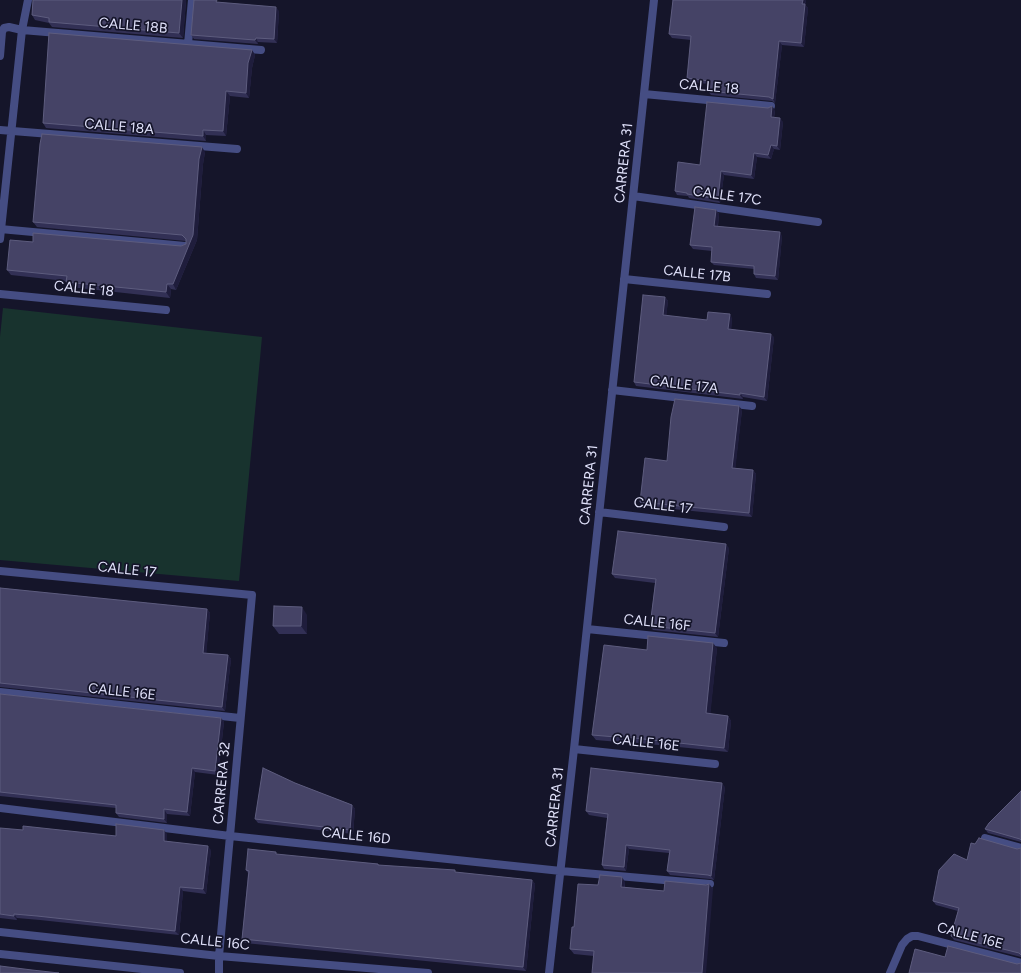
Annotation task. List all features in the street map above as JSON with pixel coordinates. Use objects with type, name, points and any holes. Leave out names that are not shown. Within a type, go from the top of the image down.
[{"type":"street","points":[[0,239],[22,30],[28,0]]},
{"type":"street","points":[[188,44],[192,0]]},
{"type":"street","name":"CARRERA 31","points":[[549,973],[654,0]]},
{"type":"street","name":"CALLE 18B","points":[[0,56],[2,32],[4,28],[9,27],[22,30],[261,50]]},
{"type":"street","name":"CALLE 18","points":[[644,94],[771,106]]},
{"type":"street","name":"CALLE 18A","points":[[0,130],[237,149]]},
{"type":"street","name":"CALLE 17C","points":[[633,196],[818,222]]},
{"type":"street","points":[[1,229],[185,246]]},
{"type":"street","name":"CALLE 17B","points":[[624,279],[767,294]]},
{"type":"street","name":"CALLE 18","points":[[0,294],[166,310]]},
{"type":"street","name":"CALLE 17A","points":[[612,390],[752,406]]},
{"type":"street","name":"CALLE 17","points":[[599,512],[724,527]]},
{"type":"street","name":"CALLE 17","points":[[0,571],[252,595]]},
{"type":"street","name":"CARRERA 32","points":[[219,973],[219,956],[252,595]]},
{"type":"street","name":"CALLE 16F","points":[[587,630],[724,643]]},
{"type":"street","name":"CALLE 16E","points":[[0,692],[240,718]]},
{"type":"street","name":"CALLE 16E","points":[[574,749],[715,764]]},
{"type":"street","name":"CALLE 16D","points":[[0,808],[230,836],[710,884]]},
{"type":"street","points":[[985,838],[1021,848]]},
{"type":"street","name":"CALLE 16C","points":[[0,932],[219,956],[428,973]]},
{"type":"street","name":"CALLE 16E","points":[[890,973],[902,945],[912,936],[918,936],[1021,963]]},
{"type":"street","points":[[0,954],[180,973]]},
{"type":"green space","points":[[3,308],[262,337],[239,581],[0,560],[0,337]]},
{"type":"building","points":[[33,0],[182,0],[179,33],[49,22],[49,18],[32,15]]},
{"type":"building","points":[[194,0],[217,0],[216,2],[276,7],[274,39],[256,38],[255,40],[191,35]]},
{"type":"building","points":[[673,0],[803,0],[802,4],[805,4],[801,43],[779,41],[773,99],[769,97],[708,91],[709,81],[687,78],[691,36],[669,34]]},
{"type":"building","points":[[49,33],[252,50],[248,63],[246,93],[226,91],[223,131],[203,130],[203,136],[43,123]]},
{"type":"building","points":[[707,102],[768,108],[772,106],[771,117],[780,118],[777,146],[771,145],[768,155],[754,153],[751,175],[721,171],[718,199],[675,191],[678,162],[700,165]]},
{"type":"building","points":[[42,134],[202,147],[199,159],[193,235],[173,284],[167,284],[166,292],[66,282],[67,276],[7,270],[10,240],[33,242],[33,233],[181,246],[186,244],[186,239],[182,235],[33,222]]},
{"type":"building","points":[[695,207],[716,210],[714,226],[780,232],[775,276],[754,274],[754,266],[711,262],[712,247],[690,245]]},
{"type":"building","points":[[643,295],[665,297],[663,315],[707,320],[708,312],[730,314],[728,329],[771,334],[764,397],[740,393],[740,395],[634,382]]},
{"type":"building","points":[[675,399],[739,406],[732,468],[753,470],[749,513],[640,502],[645,458],[667,461],[671,417]]},
{"type":"building","points":[[618,531],[726,544],[715,633],[650,626],[656,579],[612,574]]},
{"type":"building","points":[[0,588],[207,609],[203,653],[228,655],[222,707],[0,683]]},
{"type":"building","points":[[274,606],[302,607],[301,626],[273,626]]},
{"type":"building","points":[[648,636],[713,643],[706,713],[728,716],[724,748],[616,736],[592,735],[604,645],[647,650]]},
{"type":"building","points":[[0,694],[221,718],[215,771],[192,768],[187,812],[164,809],[164,819],[116,813],[116,805],[0,792]]},
{"type":"building","points":[[263,768],[295,783],[352,805],[350,830],[255,819]]},
{"type":"building","points":[[591,768],[722,783],[711,876],[667,871],[670,850],[626,845],[624,867],[602,865],[608,814],[586,811]]},
{"type":"building","points":[[1021,791],[1021,840],[985,829],[989,823]]},
{"type":"building","points":[[116,824],[164,830],[164,841],[208,846],[203,889],[180,887],[175,931],[37,916],[14,914],[14,916],[0,914],[0,828],[23,830],[23,826],[116,836]]},
{"type":"building","points":[[979,838],[1017,849],[1021,848],[1021,955],[1019,953],[951,936],[959,908],[933,901],[939,870],[954,854],[967,860],[971,843],[975,844]]},
{"type":"building","points":[[248,849],[276,852],[276,854],[378,865],[455,870],[455,872],[532,880],[523,967],[242,939],[249,871],[246,870]]},
{"type":"building","points":[[600,875],[622,877],[621,887],[664,891],[665,881],[706,885],[709,884],[702,973],[592,973],[594,951],[570,949],[572,927],[574,927],[578,884],[598,885]]},
{"type":"building","points":[[948,946],[1017,964],[1021,963],[1021,973],[909,973],[915,949],[945,957]]},
{"type":"building","points":[[0,966],[32,970],[59,973],[0,973]]}]
